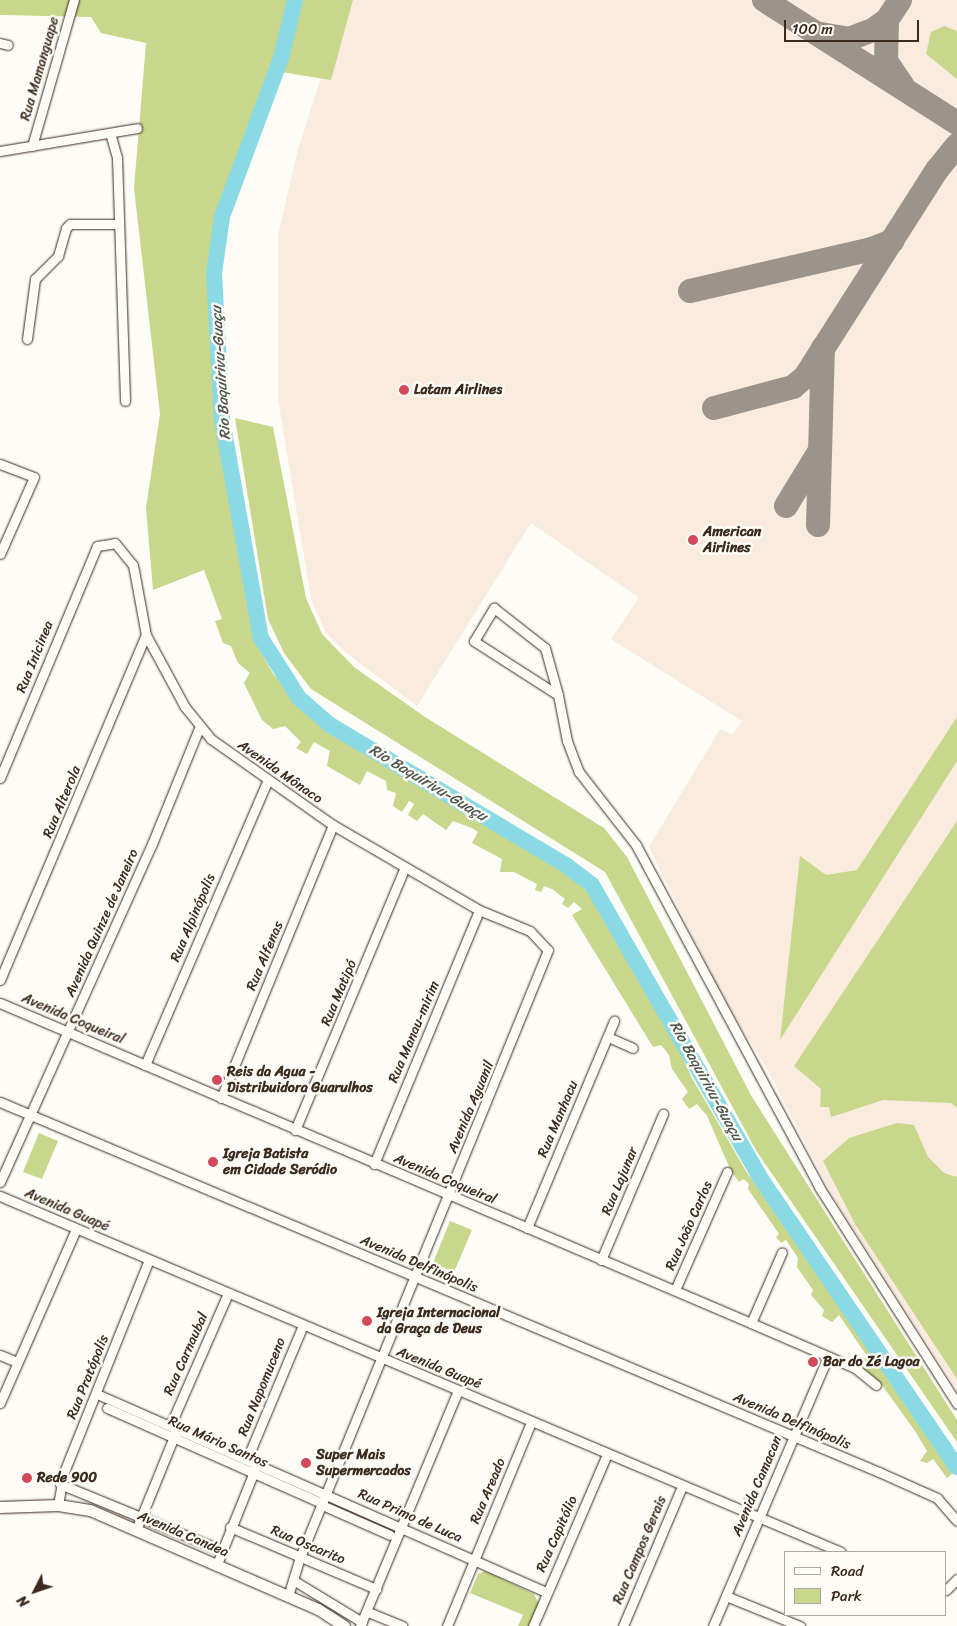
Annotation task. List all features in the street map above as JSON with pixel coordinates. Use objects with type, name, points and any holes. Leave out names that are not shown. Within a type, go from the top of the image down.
[{"type":"main road","name":"Avenida Candea","points":[[0,1507],[58,1505],[90,1510],[288,1596],[344,1626]]},
{"type":"street","name":"Rua Mamanguape","points":[[32,146],[74,0]]},
{"type":"street","points":[[0,151],[137,128]]},
{"type":"street","points":[[110,133],[117,158],[125,401]]},
{"type":"street","points":[[27,339],[35,279],[58,256],[66,228],[70,224],[119,224]]},
{"type":"street","points":[[0,464],[34,477],[0,554]]},
{"type":"street","name":"Avenida Mônaco","points":[[97,546],[114,543],[128,556],[146,635],[199,728],[267,782],[333,824],[479,910],[530,931],[545,943]]},
{"type":"street","name":"Rua Inicinea","points":[[0,778],[97,546]]},
{"type":"street","points":[[558,695],[474,641],[494,608],[545,648],[558,695],[566,741],[579,772],[636,845],[819,1187],[957,1404]]},
{"type":"street","name":"Rua Alterola","points":[[0,980],[146,635]]},
{"type":"street","name":"Avenida Quinze de Janeiro","points":[[0,1182],[68,1032],[199,728]]},
{"type":"street","name":"Rua Alpinópolis","points":[[145,1065],[267,782]]},
{"type":"street","name":"Rua Alfenas","points":[[221,1098],[333,824]]},
{"type":"street","name":"Rua Matipó","points":[[295,1130],[405,867]]},
{"type":"street","name":"Rua Manau-mirim","points":[[374,1164],[479,910]]},
{"type":"street","name":"Avenida Aguanil","points":[[288,1596],[320,1503],[327,1494],[548,957],[545,943]]},
{"type":"street","name":"Avenida Coqueiral","points":[[0,1003],[374,1164],[751,1322],[855,1368],[876,1385]]},
{"type":"street","name":"Rua Manhacu","points":[[527,1228],[614,1021]]},
{"type":"street","points":[[608,1036],[633,1048]]},
{"type":"street","name":"Avenida Delfinópolis","points":[[0,1102],[937,1498],[957,1521]]},
{"type":"street","name":"Rua Lajunar","points":[[601,1260],[663,1114]]},
{"type":"street","name":"Rua João Carlos","points":[[675,1290],[728,1172]]},
{"type":"street","name":"Avenida Guapé","points":[[0,1196],[381,1360],[458,1390],[839,1551]]},
{"type":"street","points":[[0,1403],[76,1229]]},
{"type":"street","points":[[751,1322],[782,1252]]},
{"type":"street","name":"Rua Pratópolis","points":[[58,1505],[60,1484],[149,1260]]},
{"type":"street","name":"Rua Carnaubal","points":[[136,1530],[228,1293]]},
{"type":"street","name":"Rua Napomuceno","points":[[247,1460],[303,1325]]},
{"type":"street","points":[[0,1355],[17,1362]]},
{"type":"street","name":"Avenida Camacan","points":[[713,1626],[828,1357]]},
{"type":"street","points":[[293,1580],[361,1624],[368,1612],[458,1390]]},
{"type":"street","name":"Rua Primo de Luca","points":[[97,1394],[174,1431],[258,1464],[402,1526],[546,1592]]},
{"type":"street","name":"Rua Mário Santos","points":[[107,1408],[174,1431],[253,1473],[390,1535]]},
{"type":"street","name":"Rua Areado","points":[[447,1626],[531,1422]]},
{"type":"street","name":"Rua Capitólio","points":[[533,1626],[607,1454]]},
{"type":"street","points":[[217,1564],[230,1527],[258,1464]]},
{"type":"street","points":[[60,1484],[143,1515],[221,1550]]},
{"type":"street","name":"Rua Campos Gerais","points":[[623,1626],[682,1486]]},
{"type":"street","name":"Rua Oscarito","points":[[230,1527],[376,1589]]},
{"type":"street","points":[[726,1596],[800,1626]]},
{"type":"street","points":[[368,1612],[402,1626]]},
{"type":"shaded area","points":[[346,0],[957,0],[957,1390],[833,1197],[768,1071],[720,992],[649,847],[720,729],[733,734],[742,721],[611,639],[639,598],[531,523],[417,706],[346,653],[326,633],[311,599],[278,399],[278,235],[298,149]]},
{"type":"shaded area","points":[[749,1493],[754,1495],[756,1500],[754,1505],[749,1507],[744,1505],[742,1500],[744,1495]]},
{"type":"green space","points":[[0,0],[353,0],[331,80],[275,71],[222,217],[210,330],[257,646],[274,675],[327,729],[525,844],[560,867],[605,908],[639,965],[692,1078],[746,1171],[937,1444],[952,1474],[947,1478],[933,1459],[927,1463],[920,1461],[927,1451],[915,1431],[882,1385],[858,1363],[867,1356],[839,1315],[832,1322],[822,1316],[824,1310],[811,1295],[813,1290],[797,1267],[798,1258],[786,1240],[781,1243],[776,1237],[779,1234],[748,1189],[749,1184],[744,1179],[739,1182],[731,1171],[707,1116],[697,1104],[689,1109],[682,1099],[688,1092],[672,1069],[669,1055],[661,1045],[653,1047],[572,915],[582,909],[574,902],[568,908],[562,904],[565,899],[552,889],[544,886],[541,892],[535,890],[537,884],[514,872],[500,872],[502,859],[472,843],[478,832],[472,828],[453,821],[446,830],[423,814],[417,821],[408,815],[414,804],[409,801],[402,812],[393,806],[396,793],[387,790],[386,781],[367,771],[360,785],[327,766],[330,751],[314,742],[307,754],[296,748],[301,742],[285,726],[273,729],[262,720],[244,683],[250,673],[238,663],[231,646],[223,643],[215,621],[222,619],[204,570],[153,590],[146,508],[160,414],[134,188],[146,43],[101,33],[91,17],[0,15]]},
{"type":"green space","points":[[944,26],[957,31],[957,79],[926,54],[931,32]]},
{"type":"green space","points":[[235,418],[273,427],[306,598],[322,634],[354,667],[425,717],[604,828],[627,857],[752,1097],[957,1420],[957,1442],[757,1152],[605,872],[311,689],[284,653],[268,619]]},
{"type":"green space","points":[[957,717],[957,761],[780,1040],[800,856],[826,875],[857,870]]},
{"type":"green space","points":[[957,821],[957,1108],[951,1103],[883,1100],[831,1117],[829,1107],[820,1107],[821,1089],[794,1066]]},
{"type":"green space","points":[[897,1123],[914,1125],[928,1157],[944,1173],[957,1177],[957,1379],[855,1224],[823,1161],[849,1138]]},
{"type":"green space","points":[[39,1133],[58,1141],[42,1179],[23,1172]]},
{"type":"green space","points":[[450,1221],[472,1230],[454,1272],[433,1263]]},
{"type":"green space","points":[[485,1571],[534,1594],[539,1604],[531,1626],[518,1626],[523,1615],[470,1593],[478,1574]]},
{"type":"waterway","name":"Rio Baquirivu-Guaçu","points":[[295,0],[281,58],[222,217],[214,273],[222,420],[261,638],[299,698],[330,725],[567,866],[592,885],[759,1176],[957,1467]]},
{"type":"taxiway","points":[[764,0],[957,123]]},
{"type":"taxiway","points":[[821,34],[849,39],[873,30],[887,20],[900,0]]},
{"type":"taxiway","points":[[887,20],[886,61],[902,85]]},
{"type":"taxiway","points":[[714,408],[793,387],[805,377],[937,170],[957,145]]},
{"type":"taxiway","points":[[690,291],[872,249],[892,241]]},
{"type":"taxiway","points":[[818,525],[823,348]]},
{"type":"taxiway","points":[[786,506],[819,452]]},
{"type":"place","name":"Latam Airlines","points":[[404,390]]},
{"type":"place","name":"American Airlines","points":[[693,540]]},
{"type":"place","name":"Reis da Agua - Distribuidora Guarulhos","points":[[217,1080]]},
{"type":"place","name":"Igreja Batista em Cidade Seródio","points":[[213,1162]]},
{"type":"place","name":"Igreja Internacional da Graça de Deus","points":[[367,1321]]},
{"type":"place","name":"Bar do Zé Lagoa","points":[[813,1362]]},
{"type":"place","name":"Super Mais Supermercados","points":[[306,1463]]},
{"type":"place","name":"Rede 900","points":[[27,1478]]}]
